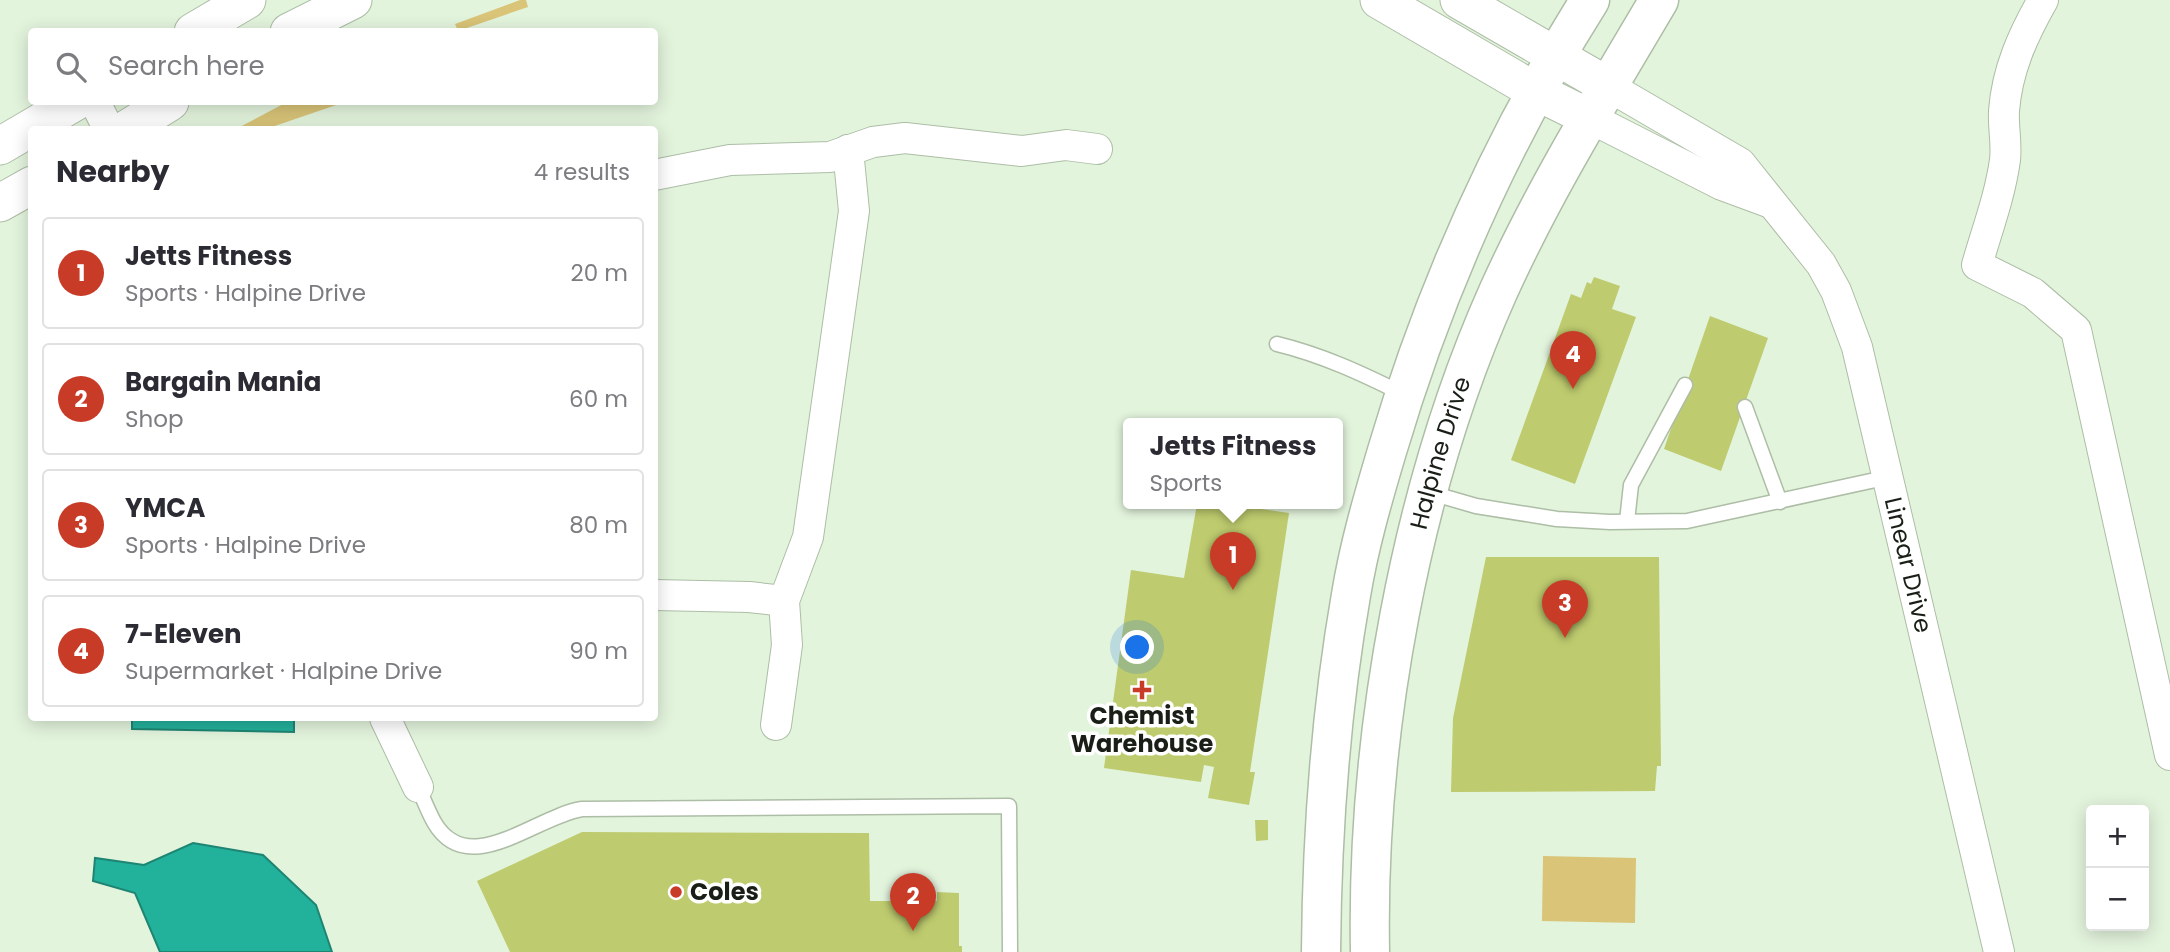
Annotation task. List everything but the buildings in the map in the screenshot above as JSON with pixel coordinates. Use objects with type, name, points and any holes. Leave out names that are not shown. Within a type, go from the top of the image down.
[{"type":"main road","points":[[1321,952],[1322,830],[1330,742],[1349,604],[1366,526],[1404,395],[1467,229],[1535,90],[1590,0]]},
{"type":"main road","name":"Halpine Drive","points":[[1370,952],[1372,846],[1384,720],[1402,611],[1430,492],[1457,401],[1498,292],[1534,216],[1659,0]]},
{"type":"street","points":[[200,28],[247,0]]},
{"type":"street","points":[[297,28],[353,0]]},
{"type":"street","points":[[1379,0],[1535,90],[1599,102]]},
{"type":"street","points":[[1459,0],[1555,56],[1599,102]]},
{"type":"street","points":[[2043,0],[2022,38],[2008,78],[2002,178],[1977,265],[2033,293],[2076,330],[2170,755]]},
{"type":"street","name":"Linear Drive","points":[[1599,102],[1722,185],[1768,202],[1804,240],[1836,291],[1857,347],[1999,952]]},
{"type":"street","points":[[34,126],[70,105]]},
{"type":"street","points":[[96,105],[107,126]]},
{"type":"street","points":[[131,126],[165,105]]},
{"type":"street","points":[[0,146],[28,130]]},
{"type":"street","points":[[658,174],[730,160],[830,157],[873,142],[905,138],[1022,151],[1066,145],[1097,149]]},
{"type":"street","points":[[776,725],[787,645],[784,601],[808,537],[854,211],[848,150]]},
{"type":"street","points":[[0,203],[28,187]]},
{"type":"street","points":[[658,595],[749,597],[784,601]]},
{"type":"street","points":[[386,721],[418,787]]},
{"type":"lane","points":[[1277,344],[1310,352],[1346,366],[1404,395]]},
{"type":"lane","points":[[1627,521],[1632,485],[1685,385]]},
{"type":"lane","points":[[1745,407],[1780,502]]},
{"type":"lane","points":[[1430,492],[1476,506],[1557,519],[1688,521],[1889,477]]},
{"type":"lane","points":[[418,787],[440,829],[453,842],[470,848],[495,843],[555,815],[582,809],[1009,806],[1010,952]]},
{"type":"shaded area","points":[[520,0],[526,0],[528,7],[467,28],[457,28],[455,24]]},
{"type":"shaded area","points":[[281,105],[336,105],[275,126],[242,126]]},
{"type":"shaded area","points":[[1543,856],[1636,858],[1635,923],[1542,921]]},
{"type":"water","points":[[132,721],[294,721],[294,732],[132,729]]},
{"type":"water","points":[[193,843],[263,855],[316,905],[332,952],[160,952],[135,893],[93,881],[95,858],[144,865]]},
{"type":"place","name":"7-Eleven","points":[[1573,389]]},
{"type":"place","name":"Jetts Fitness","points":[[1233,590]]},
{"type":"place","name":"YMCA","points":[[1565,638]]},
{"type":"place","name":"Chemist Warehouse","points":[[1142,690]]},
{"type":"place","name":"Coles","points":[[676,892]]},
{"type":"place","name":"Bargain Mania","points":[[913,931]]}]
